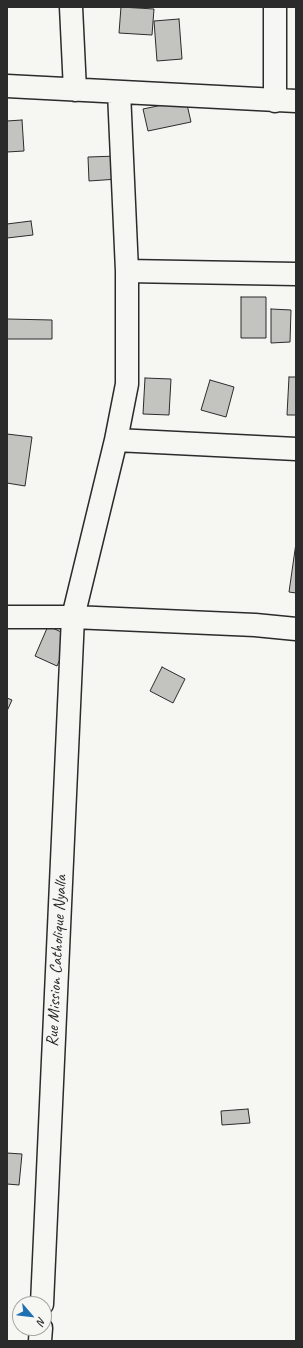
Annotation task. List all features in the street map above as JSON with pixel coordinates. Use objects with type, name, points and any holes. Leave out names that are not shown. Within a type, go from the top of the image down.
[{"type":"street","points":[[71,7],[75,90]]},
{"type":"street","points":[[7,86],[285,101],[275,7]]},
{"type":"street","name":"Rue Mission Catholique Nyalla","points":[[42,1296],[73,617],[116,440],[127,384],[127,271],[119,92]]},
{"type":"street","points":[[127,271],[296,274]]},
{"type":"street","points":[[116,440],[296,449]]},
{"type":"street","points":[[7,617],[73,617],[255,625],[296,629]]},
{"type":"building","points":[[121,7],[154,9],[152,35],[119,33]]},
{"type":"building","points":[[179,19],[182,59],[157,61],[154,21]]},
{"type":"building","points":[[186,100],[191,122],[148,131],[143,109]]},
{"type":"building","points":[[22,120],[24,151],[7,152],[7,121]]},
{"type":"building","points":[[118,156],[118,179],[89,181],[88,157]]},
{"type":"building","points":[[31,221],[33,235],[7,238],[7,224]]},
{"type":"building","points":[[241,297],[266,297],[266,338],[241,338]]},
{"type":"building","points":[[271,309],[291,310],[290,342],[271,343]]},
{"type":"building","points":[[7,319],[52,320],[52,339],[7,339]]},
{"type":"building","points":[[289,377],[296,377],[296,415],[287,415]]},
{"type":"building","points":[[145,378],[171,379],[169,415],[143,414]]},
{"type":"building","points":[[210,380],[234,387],[226,417],[201,410]]},
{"type":"building","points":[[7,434],[32,437],[25,486],[7,483]]},
{"type":"building","points":[[296,543],[296,593],[289,592]]},
{"type":"building","points":[[48,626],[70,636],[57,666],[35,656]]},
{"type":"building","points":[[162,667],[185,679],[173,703],[150,691]]},
{"type":"building","points":[[7,698],[12,700],[7,711]]},
{"type":"building","points":[[248,1109],[250,1123],[222,1125],[221,1111]]},
{"type":"building","points":[[7,1153],[22,1154],[19,1185],[7,1184]]}]
